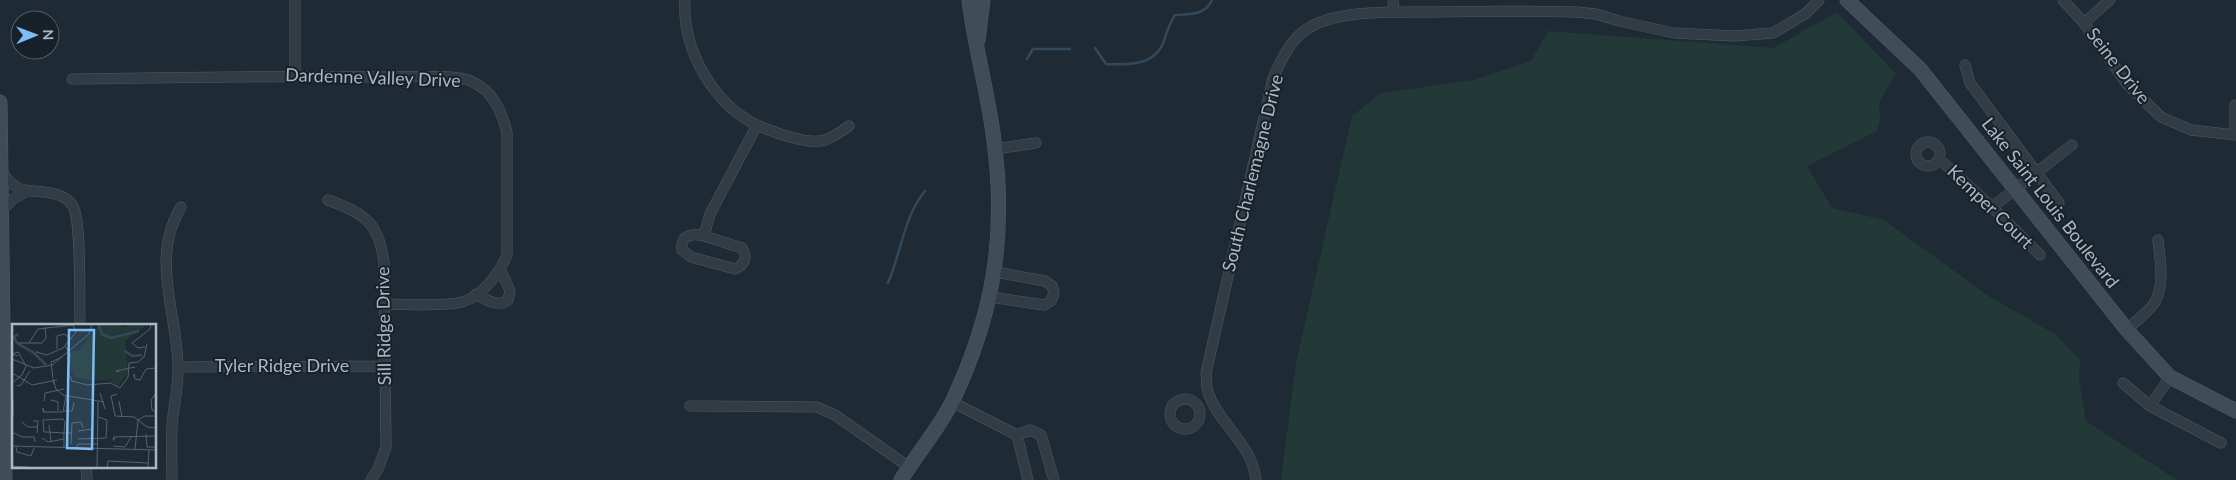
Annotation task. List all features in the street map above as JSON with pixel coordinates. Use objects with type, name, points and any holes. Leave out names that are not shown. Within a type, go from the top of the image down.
[{"type":"street","points":[[294,0],[295,76]]},
{"type":"street","points":[[685,0],[685,20],[692,52],[711,84],[726,102],[757,126],[790,138],[811,140],[825,140],[849,126]]},
{"type":"street","points":[[901,480],[952,402],[977,343],[995,272],[999,202],[995,148],[977,43],[972,26],[969,0]]},
{"type":"street","points":[[977,43],[983,0]]},
{"type":"street","points":[[1393,0],[1394,12]]},
{"type":"street","name":"South Charlemagne Drive","points":[[1256,480],[1254,465],[1208,392],[1206,373],[1273,78],[1292,41],[1312,26],[1333,18],[1394,12],[1576,12],[1596,14],[1674,33],[1734,36],[1773,33],[1805,14],[1819,0]]},
{"type":"street","name":"Lake Saint Louis Boulevard","points":[[1847,0],[1920,69],[2127,330],[2170,377],[2236,411]]},
{"type":"street","name":"Seine Drive","points":[[2063,0],[2084,23],[2127,84],[2160,117],[2191,130],[2236,135]]},
{"type":"street","points":[[2084,23],[2110,0]]},
{"type":"street","points":[[1965,65],[1970,83],[2059,203]]},
{"type":"street","name":"Dardenne Valley Drive","points":[[72,79],[295,76],[470,80],[493,98],[501,113],[507,132],[507,255],[500,270],[476,294],[463,302],[384,304]]},
{"type":"street","points":[[0,102],[5,480]]},
{"type":"street","points":[[2235,106],[2236,135]]},
{"type":"street","points":[[704,236],[710,214],[757,126]]},
{"type":"street","points":[[995,148],[1036,143]]},
{"type":"street","points":[[1992,207],[2072,145]]},
{"type":"street","name":"Kemper Court","points":[[1939,159],[1992,207],[2040,256]]},
{"type":"street","points":[[2,171],[12,185],[26,192],[57,194],[68,201],[73,207],[78,224],[80,324]]},
{"type":"street","points":[[2,210],[13,199],[26,192]]},
{"type":"street","name":"Sill Ridge Drive","points":[[328,200],[356,210],[376,231],[382,248],[384,263],[386,447],[374,479]]},
{"type":"street","points":[[172,480],[172,428],[178,367],[167,287],[166,263],[168,237],[172,222],[181,206]]},
{"type":"street","points":[[694,234],[704,236],[742,248],[746,258],[744,262],[735,269],[686,255],[681,244],[684,238],[694,234]]},
{"type":"street","points":[[2127,330],[2154,303],[2160,289],[2161,272],[2158,240]]},
{"type":"street","points":[[476,294],[496,303],[503,304],[508,300],[510,291],[500,270]]},
{"type":"street","points":[[990,296],[1044,305],[1051,301],[1054,293],[1052,286],[1045,281],[995,272]]},
{"type":"street","name":"Tyler Ridge Drive","points":[[178,367],[385,366]]},
{"type":"street","points":[[2150,406],[2170,377]]},
{"type":"street","points":[[2123,382],[2150,406],[2221,443]]},
{"type":"street","points":[[952,402],[1017,435],[1030,430],[1041,434],[1054,480]]},
{"type":"street","points":[[1198,408],[1214,402]]},
{"type":"street","points":[[690,406],[817,408],[835,415],[909,467]]},
{"type":"street","points":[[1017,435],[1028,480]]},
{"type":"green space","points":[[1837,12],[1896,74],[1879,103],[1880,120],[1877,131],[1807,166],[1832,208],[1884,220],[1990,297],[2055,334],[2080,360],[2079,379],[2086,421],[2177,480],[1281,480],[1296,363],[1352,116],[1381,93],[1474,80],[1531,61],[1548,31],[1773,48]]},
{"type":"waterway","points":[[1095,48],[1106,64],[1132,64],[1147,60],[1160,49],[1175,15],[1201,12],[1212,0]]},
{"type":"waterway","points":[[1027,59],[1033,49],[1070,49]]},
{"type":"waterway","points":[[888,283],[907,223],[925,191]]}]
